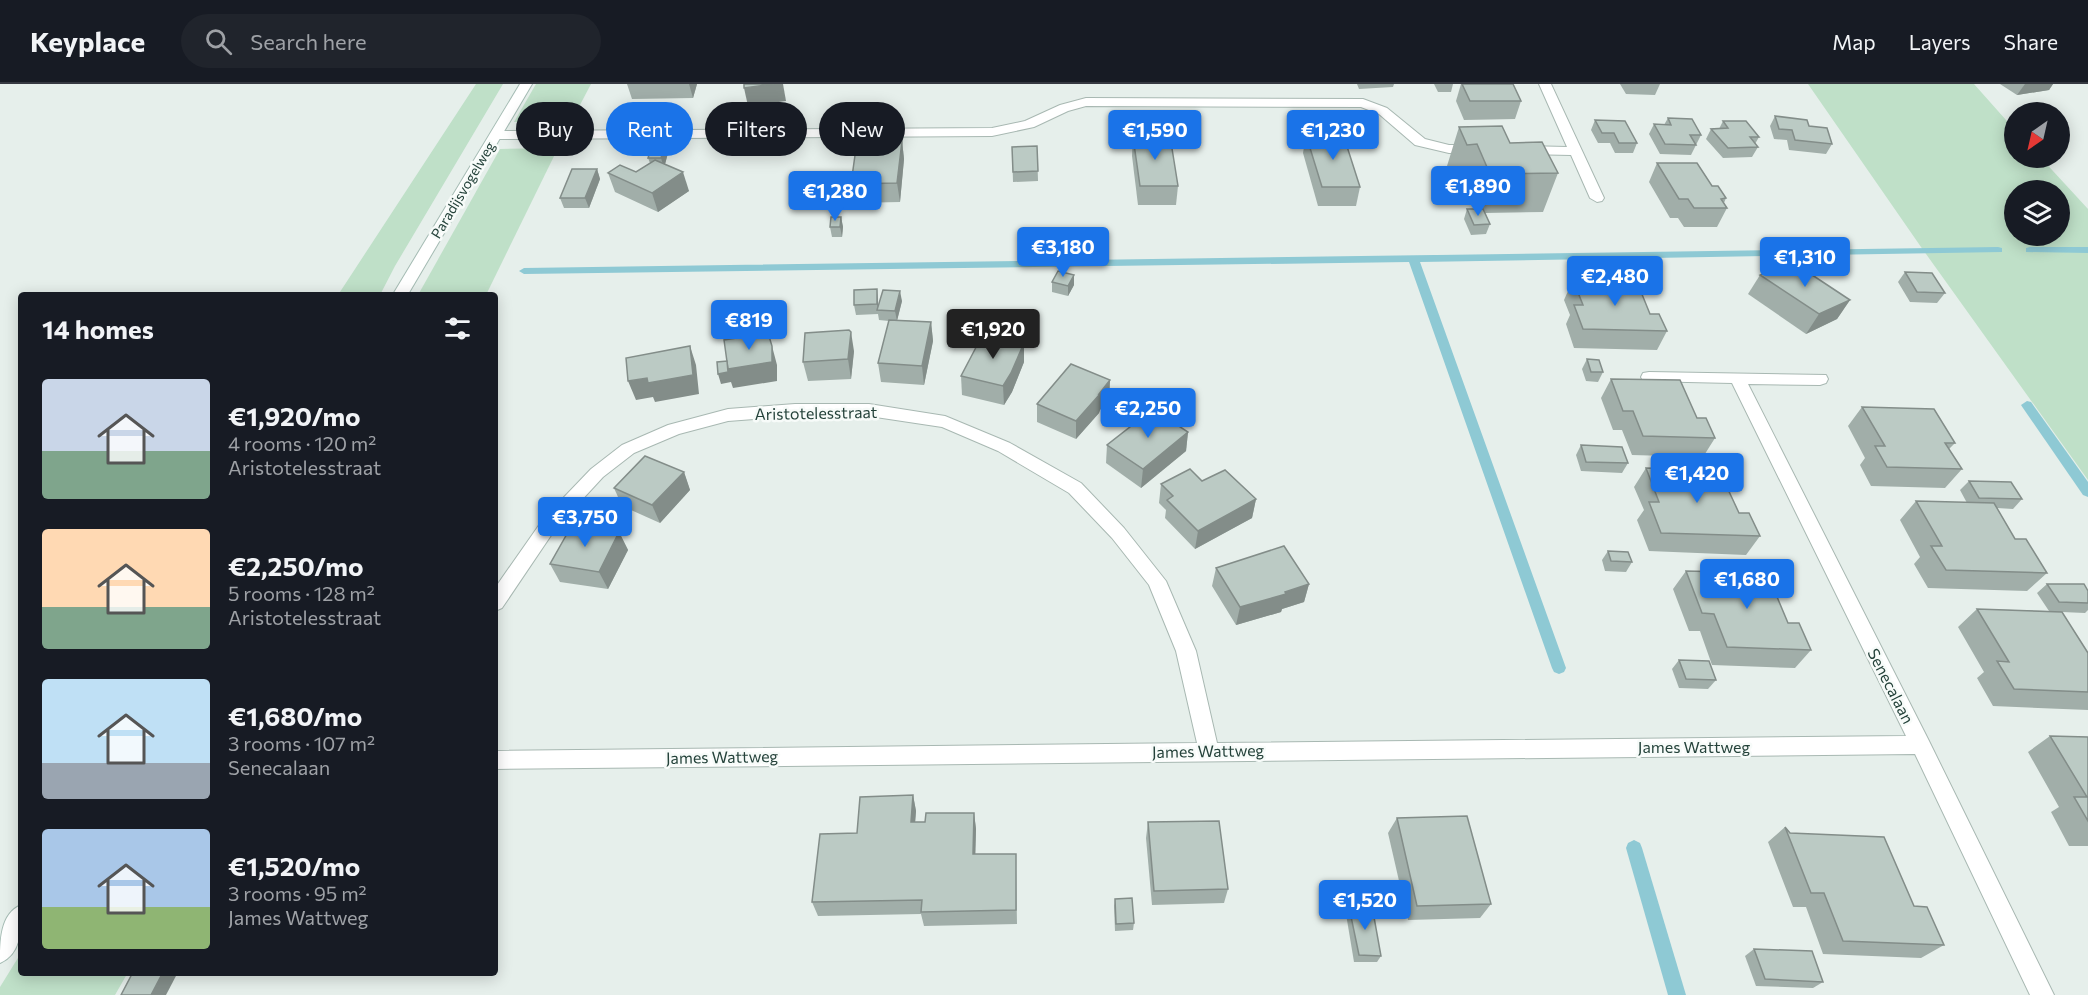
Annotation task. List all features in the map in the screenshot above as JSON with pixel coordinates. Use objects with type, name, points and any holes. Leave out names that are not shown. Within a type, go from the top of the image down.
[{"type":"street","name":"Paradijsvogelweg","points":[[401,292],[526,84]]},
{"type":"street","points":[[1545,84],[1597,198]]},
{"type":"street","points":[[496,135],[992,132],[1029,124],[1064,108],[1086,102],[1364,103],[1383,111],[1420,142],[1449,149],[1577,151]]},
{"type":"street","points":[[1649,377],[1820,379]]},
{"type":"street","name":"Senecalaan","points":[[1737,378],[1921,745],[2042,995]]},
{"type":"street","name":"Aristotelesstraat","points":[[498,599],[550,523],[597,473],[628,449],[674,429],[728,415],[795,410],[869,410],[945,422],[1004,447],[1075,488],[1118,533],[1157,581],[1186,651],[1209,751]]},
{"type":"street","name":"James Wattweg","points":[[498,760],[1921,745]]},
{"type":"street","points":[[0,951],[18,921]]},
{"type":"green space","points":[[476,84],[503,84],[382,292],[340,292]]},
{"type":"green space","points":[[536,84],[591,84],[582,102],[526,102]]},
{"type":"green space","points":[[1808,84],[1974,84],[2004,118],[2004,168],[2050,168],[2061,180],[2004,180],[2004,246],[2070,246],[2070,189],[2088,209],[2088,480],[1921,247]]},
{"type":"green space","points":[[500,149],[516,149],[516,156],[554,156],[487,292],[420,292]]},
{"type":"green space","points":[[18,958],[18,976],[126,976],[115,995],[0,995],[0,987]]},
{"type":"building","points":[[744,84],[774,84],[744,88]]},
{"type":"building","points":[[1462,84],[1513,84],[1521,101],[1470,101]]},
{"type":"building","points":[[1775,116],[1807,120],[1809,126],[1827,128],[1832,144],[1795,140],[1792,130],[1779,129]]},
{"type":"building","points":[[1668,118],[1692,119],[1701,135],[1690,135],[1696,145],[1665,144],[1654,124],[1671,125]]},
{"type":"building","points":[[1595,120],[1625,121],[1637,143],[1619,143],[1614,133],[1602,133]]},
{"type":"building","points":[[1723,121],[1746,121],[1759,137],[1750,137],[1758,147],[1728,148],[1711,129],[1728,128]]},
{"type":"building","points":[[1502,126],[1510,143],[1542,142],[1558,173],[1490,174],[1477,144],[1467,145],[1459,127]]},
{"type":"building","points":[[1343,134],[1360,187],[1322,187],[1306,135]]},
{"type":"building","points":[[1170,136],[1178,186],[1140,186],[1133,137]]},
{"type":"building","points":[[1037,146],[1038,171],[1013,172],[1012,147]]},
{"type":"building","points":[[649,156],[662,156],[661,158],[648,158]]},
{"type":"building","points":[[855,156],[900,156],[897,183],[851,184]]},
{"type":"building","points":[[655,160],[683,172],[652,193],[608,173],[620,165],[636,172]]},
{"type":"building","points":[[1657,163],[1697,163],[1712,186],[1718,186],[1726,198],[1721,199],[1727,208],[1694,208],[1688,199],[1679,199]]},
{"type":"building","points":[[572,169],[597,169],[585,198],[560,198]]},
{"type":"building","points":[[1467,209],[1483,209],[1490,224],[1474,225]]},
{"type":"building","points":[[831,217],[841,217],[840,227],[830,227]]},
{"type":"building","points":[[1791,261],[1850,300],[1819,314],[1760,275]]},
{"type":"building","points":[[1058,271],[1074,275],[1068,286],[1052,282]]},
{"type":"building","points":[[1905,272],[1932,273],[1945,293],[1917,292]]},
{"type":"building","points":[[1573,280],[1637,282],[1650,314],[1659,314],[1667,331],[1583,329],[1574,305],[1583,305]]},
{"type":"building","points":[[877,289],[877,304],[854,305],[854,290]]},
{"type":"building","points":[[883,290],[900,291],[895,311],[877,310]]},
{"type":"building","points":[[889,320],[931,322],[922,366],[878,363]]},
{"type":"building","points":[[849,330],[851,332],[848,359],[803,362],[805,333]]},
{"type":"building","points":[[768,333],[772,346],[772,362],[728,369],[724,340]]},
{"type":"building","points":[[983,334],[1024,343],[1003,386],[961,376]]},
{"type":"building","points":[[690,346],[693,375],[648,383],[647,378],[628,381],[626,358]]},
{"type":"building","points":[[1587,359],[1599,360],[1603,372],[1591,372]]},
{"type":"building","points":[[727,361],[728,372],[718,374],[717,362]]},
{"type":"building","points":[[1071,364],[1110,380],[1076,421],[1037,404]]},
{"type":"building","points":[[1611,379],[1680,380],[1697,418],[1706,418],[1715,438],[1643,436],[1633,411],[1623,411]]},
{"type":"building","points":[[1862,407],[1934,409],[1955,443],[1945,443],[1962,469],[1887,467],[1875,446],[1885,446]]},
{"type":"building","points":[[1153,409],[1188,432],[1143,469],[1107,445]]},
{"type":"building","points":[[1581,445],[1622,447],[1628,463],[1586,462]]},
{"type":"building","points":[[645,456],[684,472],[652,505],[614,488]]},
{"type":"building","points":[[1646,468],[1719,470],[1739,513],[1749,513],[1760,536],[1661,533],[1649,502],[1659,502]]},
{"type":"building","points":[[1190,469],[1202,481],[1225,470],[1256,499],[1198,531],[1167,500],[1173,496],[1161,484]]},
{"type":"building","points":[[1969,481],[2011,482],[2022,499],[1979,498]]},
{"type":"building","points":[[1916,501],[1994,503],[2015,539],[2026,539],[2047,573],[1946,570],[1931,546],[1942,546]]},
{"type":"building","points":[[572,525],[619,532],[599,572],[550,564]]},
{"type":"building","points":[[1284,546],[1309,584],[1285,592],[1286,594],[1240,607],[1216,568]]},
{"type":"building","points":[[1608,551],[1628,552],[1632,562],[1611,561]]},
{"type":"building","points":[[1686,571],[1767,573],[1788,623],[1799,623],[1811,650],[1727,647],[1714,614],[1702,613]]},
{"type":"building","points":[[2047,584],[2084,584],[2088,591],[2088,603],[2059,602]]},
{"type":"building","points":[[1977,609],[2062,612],[2088,653],[2088,692],[2014,689],[1997,661],[2009,662]]},
{"type":"building","points":[[1679,660],[1709,661],[1716,680],[1686,679]]},
{"type":"building","points":[[2050,736],[2088,737],[2088,821],[2074,797],[2087,797]]},
{"type":"building","points":[[913,795],[911,822],[925,822],[926,813],[974,813],[973,854],[1016,854],[1016,910],[921,912],[922,900],[812,902],[820,834],[857,833],[860,797]]},
{"type":"building","points":[[1467,816],[1491,904],[1417,906],[1397,818]]},
{"type":"building","points":[[1219,821],[1228,889],[1154,891],[1148,822]]},
{"type":"building","points":[[1785,827],[1790,833],[1884,837],[1914,906],[1927,907],[1944,945],[1843,941],[1824,893],[1811,893]]},
{"type":"building","points":[[1132,898],[1134,923],[1116,924],[1115,899]]},
{"type":"building","points":[[1372,906],[1381,956],[1359,955],[1349,907]]},
{"type":"building","points":[[1754,949],[1812,951],[1823,982],[1765,979]]},
{"type":"building","points":[[131,976],[161,976],[151,995],[121,995]]},
{"type":"waterway","points":[[524,271],[1998,250]]},
{"type":"waterway","points":[[2030,250],[2088,250]]},
{"type":"waterway","points":[[1414,260],[1559,668]]},
{"type":"waterway","points":[[2027,405],[2088,492]]},
{"type":"waterway","points":[[1634,848],[1677,995]]}]
